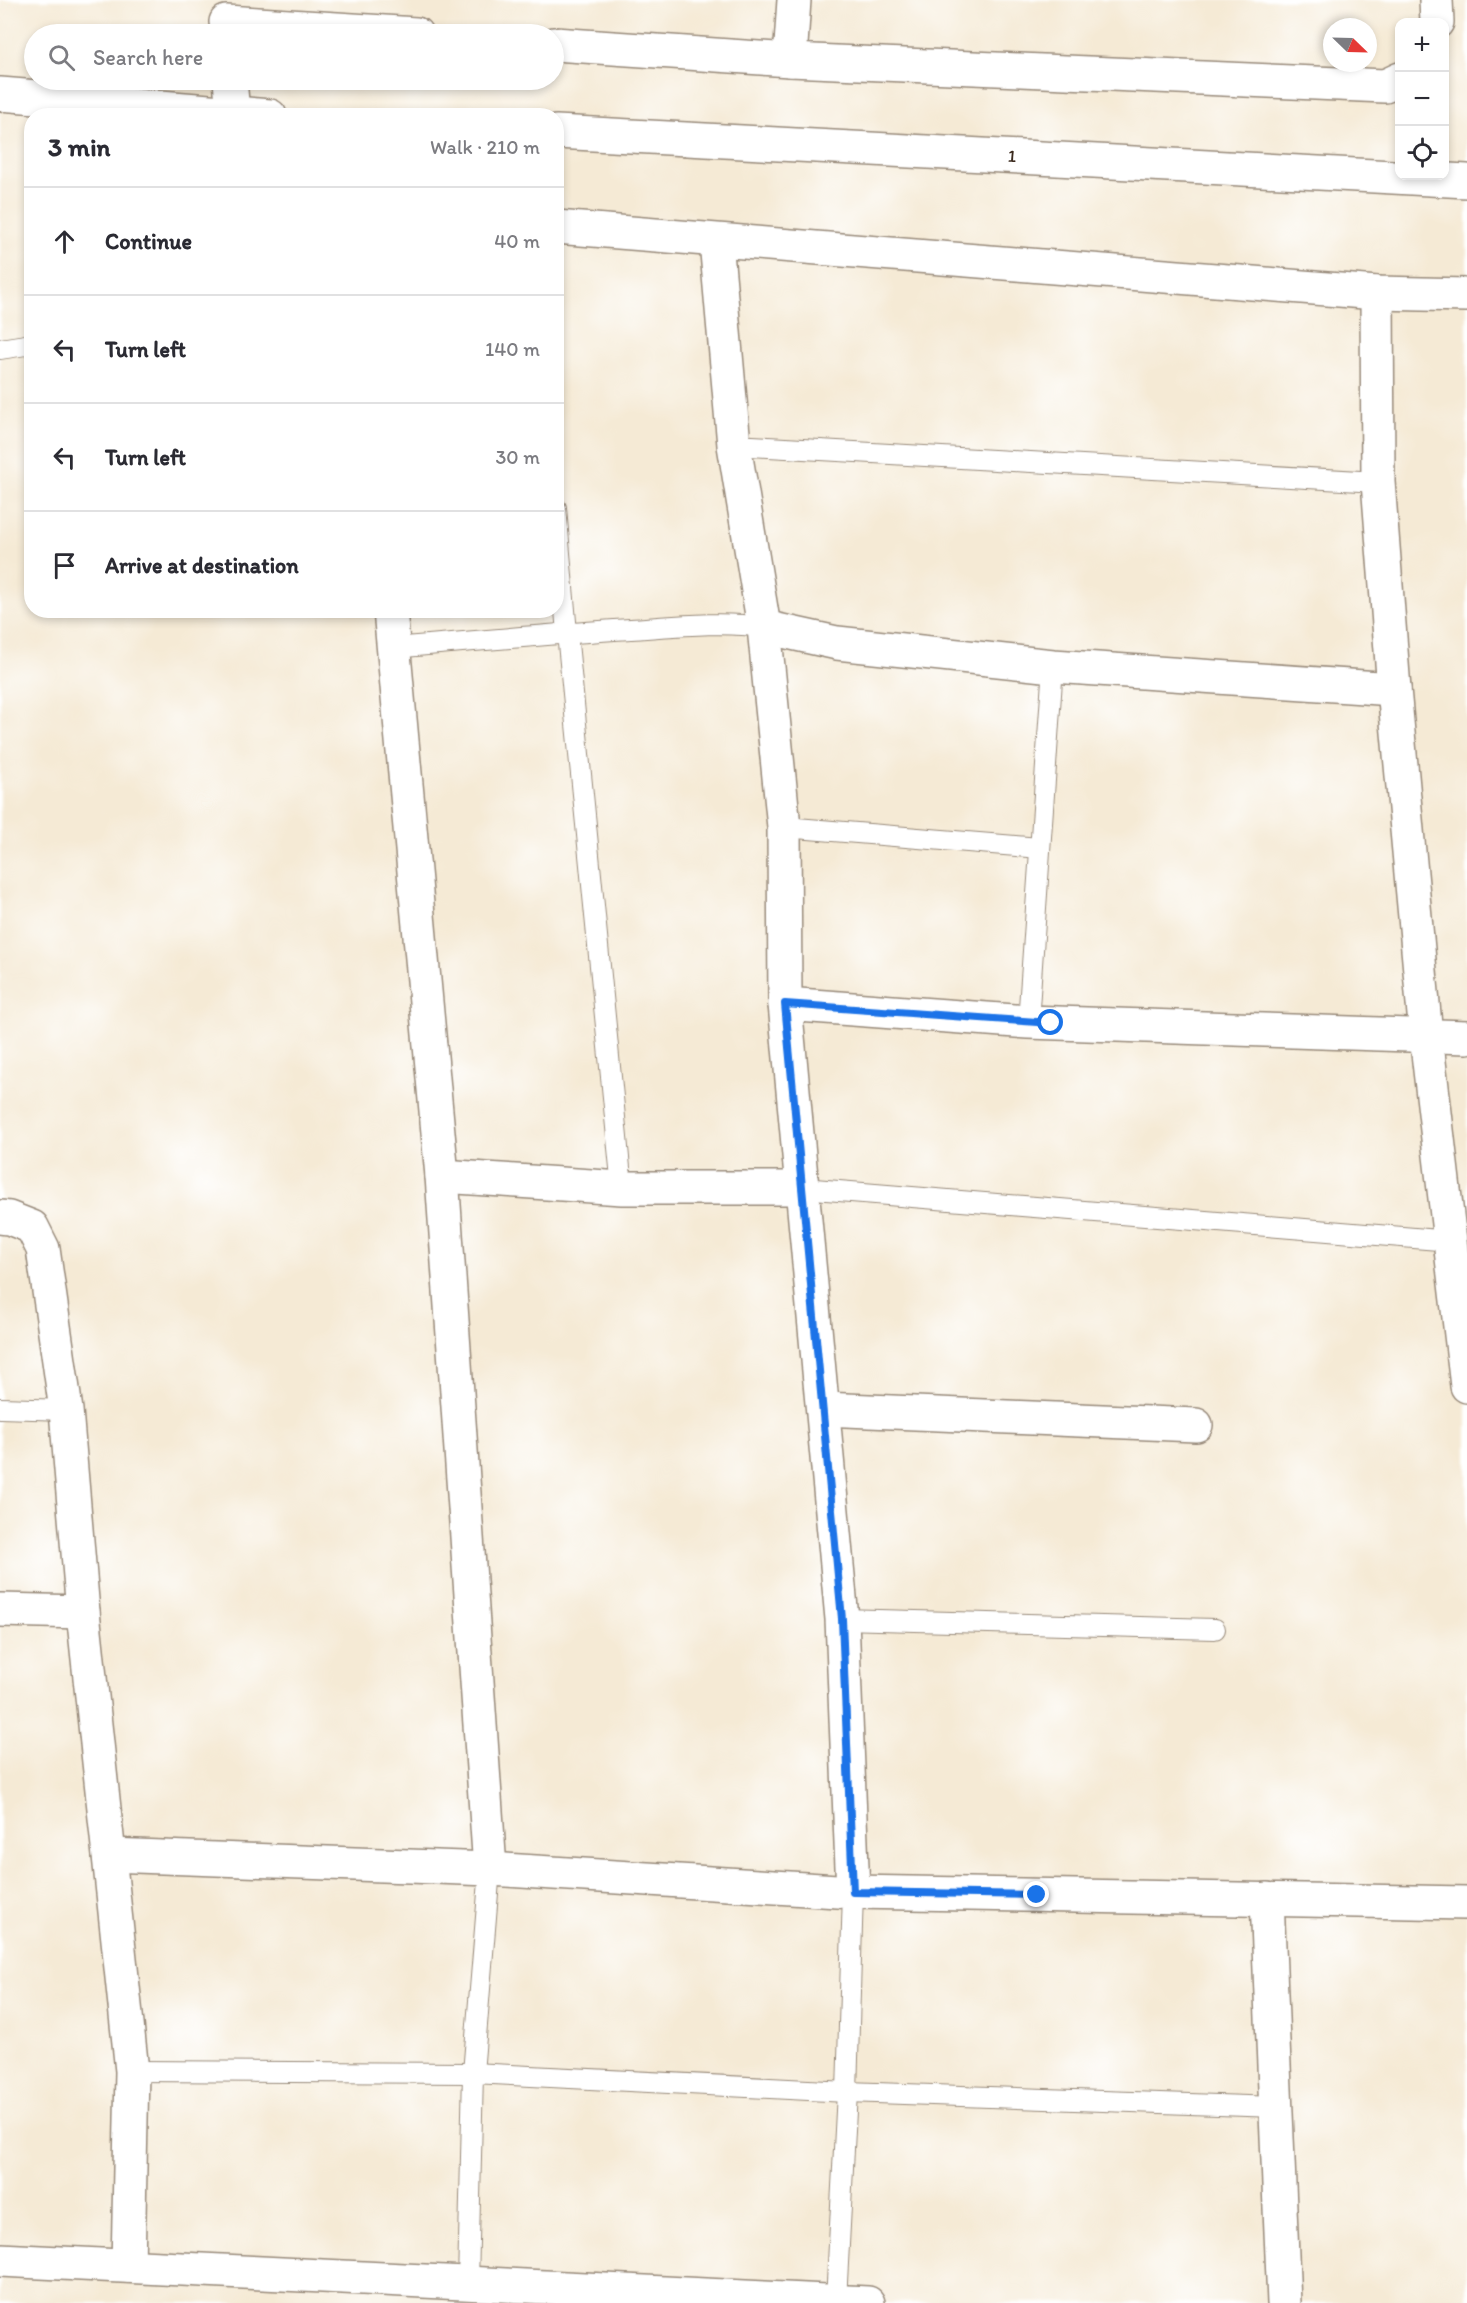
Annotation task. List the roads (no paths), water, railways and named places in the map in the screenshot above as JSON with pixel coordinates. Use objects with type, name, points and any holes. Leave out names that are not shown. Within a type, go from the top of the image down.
[{"type":"street","points":[[790,60],[794,0]]},
{"type":"street","points":[[1436,0],[1437,18]]},
{"type":"street","points":[[226,19],[289,24]]},
{"type":"street","points":[[564,45],[790,60],[1385,86],[1395,81]]},
{"type":"street","points":[[231,90],[233,108]]},
{"type":"street","points":[[0,94],[172,108]]},
{"type":"street","name":"1","points":[[564,132],[1467,181]]},
{"type":"street","points":[[564,228],[1377,293],[1467,295]]},
{"type":"street","points":[[716,241],[734,445],[764,627],[784,827],[785,1004],[842,1619],[853,1892]]},
{"type":"street","points":[[1377,293],[1378,482],[1394,688],[1426,1036],[1467,1386]]},
{"type":"street","points":[[391,618],[442,1176],[490,1869]]},
{"type":"street","points":[[764,627],[837,643],[1053,666],[1394,688]]},
{"type":"street","points":[[785,1004],[1028,1022],[1467,1037]]},
{"type":"street","points":[[442,1176],[622,1188],[802,1188]]},
{"type":"street","points":[[0,1217],[32,1227],[43,1249],[66,1410],[82,1612],[132,2071],[128,2266]]},
{"type":"street","points":[[823,1409],[1196,1425]]},
{"type":"street","points":[[0,1610],[82,1612]]},
{"type":"street","points":[[109,1855],[490,1869],[853,1892],[1467,1903]]},
{"type":"street","points":[[1267,1899],[1284,2303]]},
{"type":"street","points":[[0,2260],[128,2266],[469,2293],[852,2302]]},
{"type":"lane","points":[[0,348],[24,345]]},
{"type":"lane","points":[[734,445],[1378,482]]},
{"type":"lane","points":[[564,599],[622,1188]]},
{"type":"lane","points":[[393,648],[567,633],[734,623],[764,627]]},
{"type":"lane","points":[[1028,1022],[1053,666]]},
{"type":"lane","points":[[784,827],[1040,848]]},
{"type":"lane","points":[[802,1188],[1451,1241]]},
{"type":"lane","points":[[0,1408],[66,1410]]},
{"type":"lane","points":[[842,1619],[1215,1629]]},
{"type":"lane","points":[[469,2293],[473,2073],[490,1869]]},
{"type":"lane","points":[[852,2302],[847,2092],[853,1892]]},
{"type":"lane","points":[[132,2071],[473,2073],[847,2092],[1276,2107]]}]
